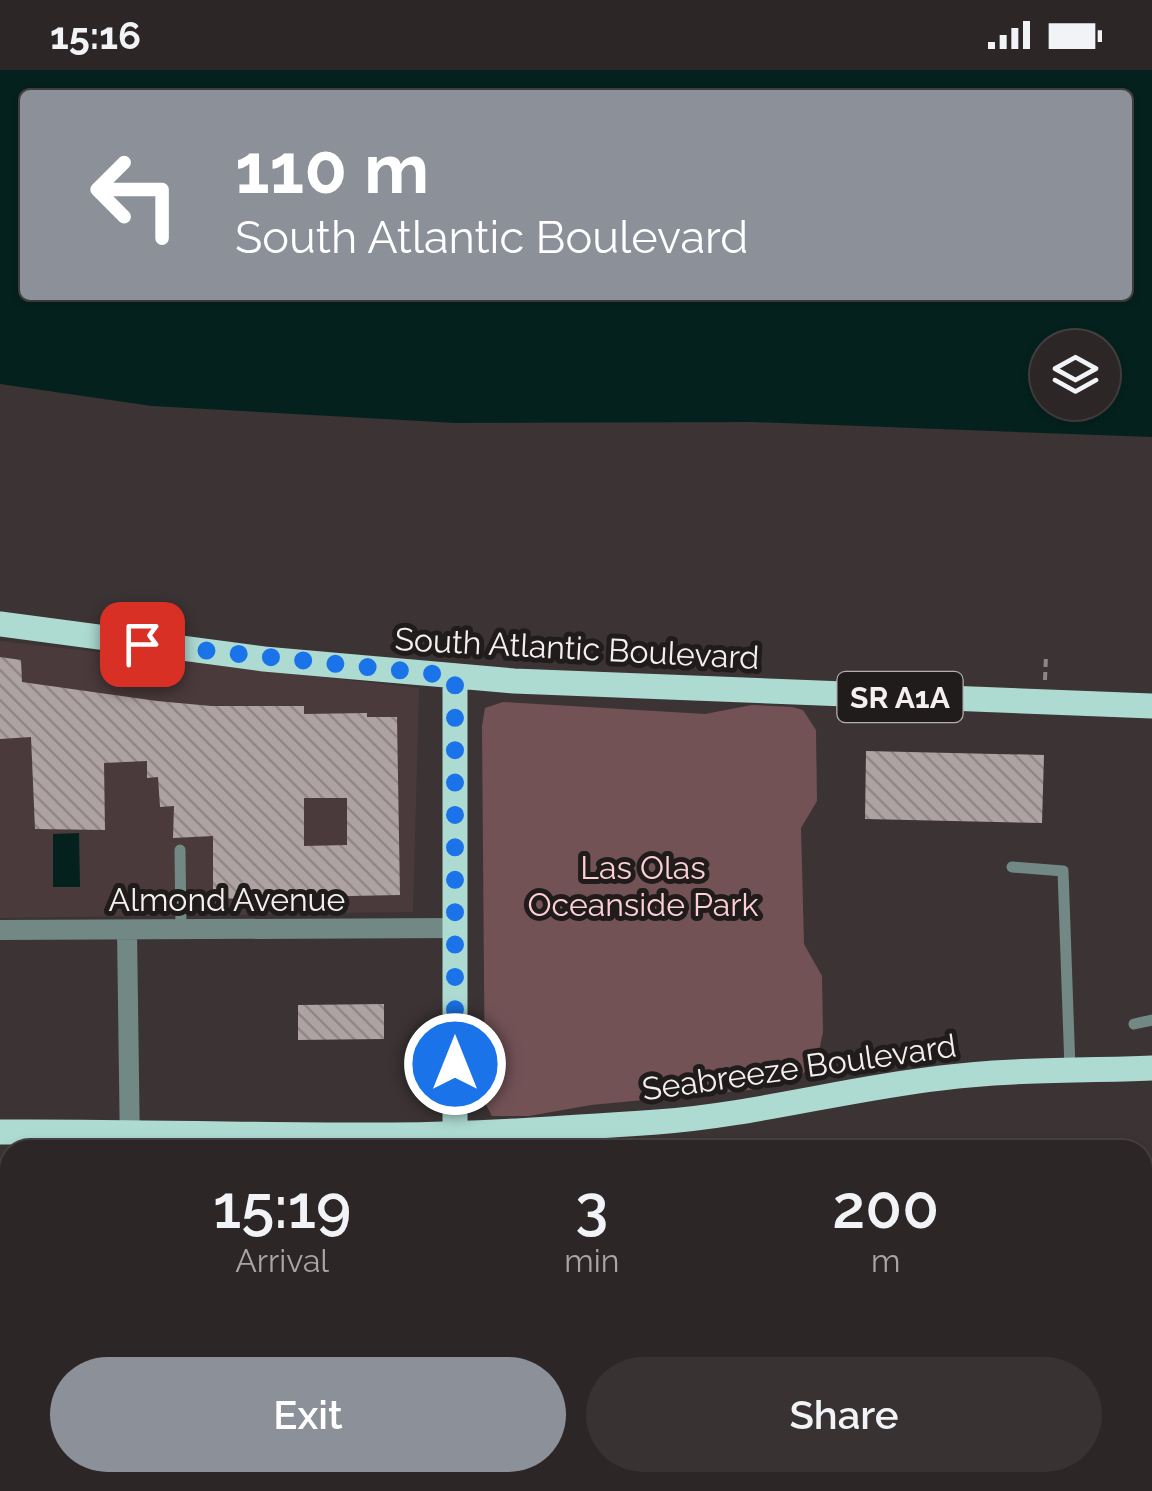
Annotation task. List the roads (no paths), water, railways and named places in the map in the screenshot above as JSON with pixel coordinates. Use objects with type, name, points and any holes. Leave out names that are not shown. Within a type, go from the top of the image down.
[{"type":"main road","name":"South Atlantic Boulevard","points":[[0,624],[264,659],[455,676],[1152,706]]},
{"type":"main road","points":[[455,676],[455,1140]]},
{"type":"main road","name":"Seabreeze Boulevard","points":[[475,1140],[710,1117],[941,1078],[1152,1068]]},
{"type":"main road","name":"Seabreeze Boulevard","points":[[0,1132],[130,1140],[258,1135],[399,1140]]},
{"type":"street","name":"Almond Avenue","points":[[0,930],[454,928]]},
{"type":"street","points":[[127,930],[130,1140]]},
{"type":"lane","points":[[180,850],[181,930]]},
{"type":"lane","points":[[1012,867],[1063,871],[1070,1069]]},
{"type":"lane","points":[[1134,1024],[1152,1020]]},
{"type":"park label","name":"Las Olas Oceanside Park","points":[[643,886]]}]
